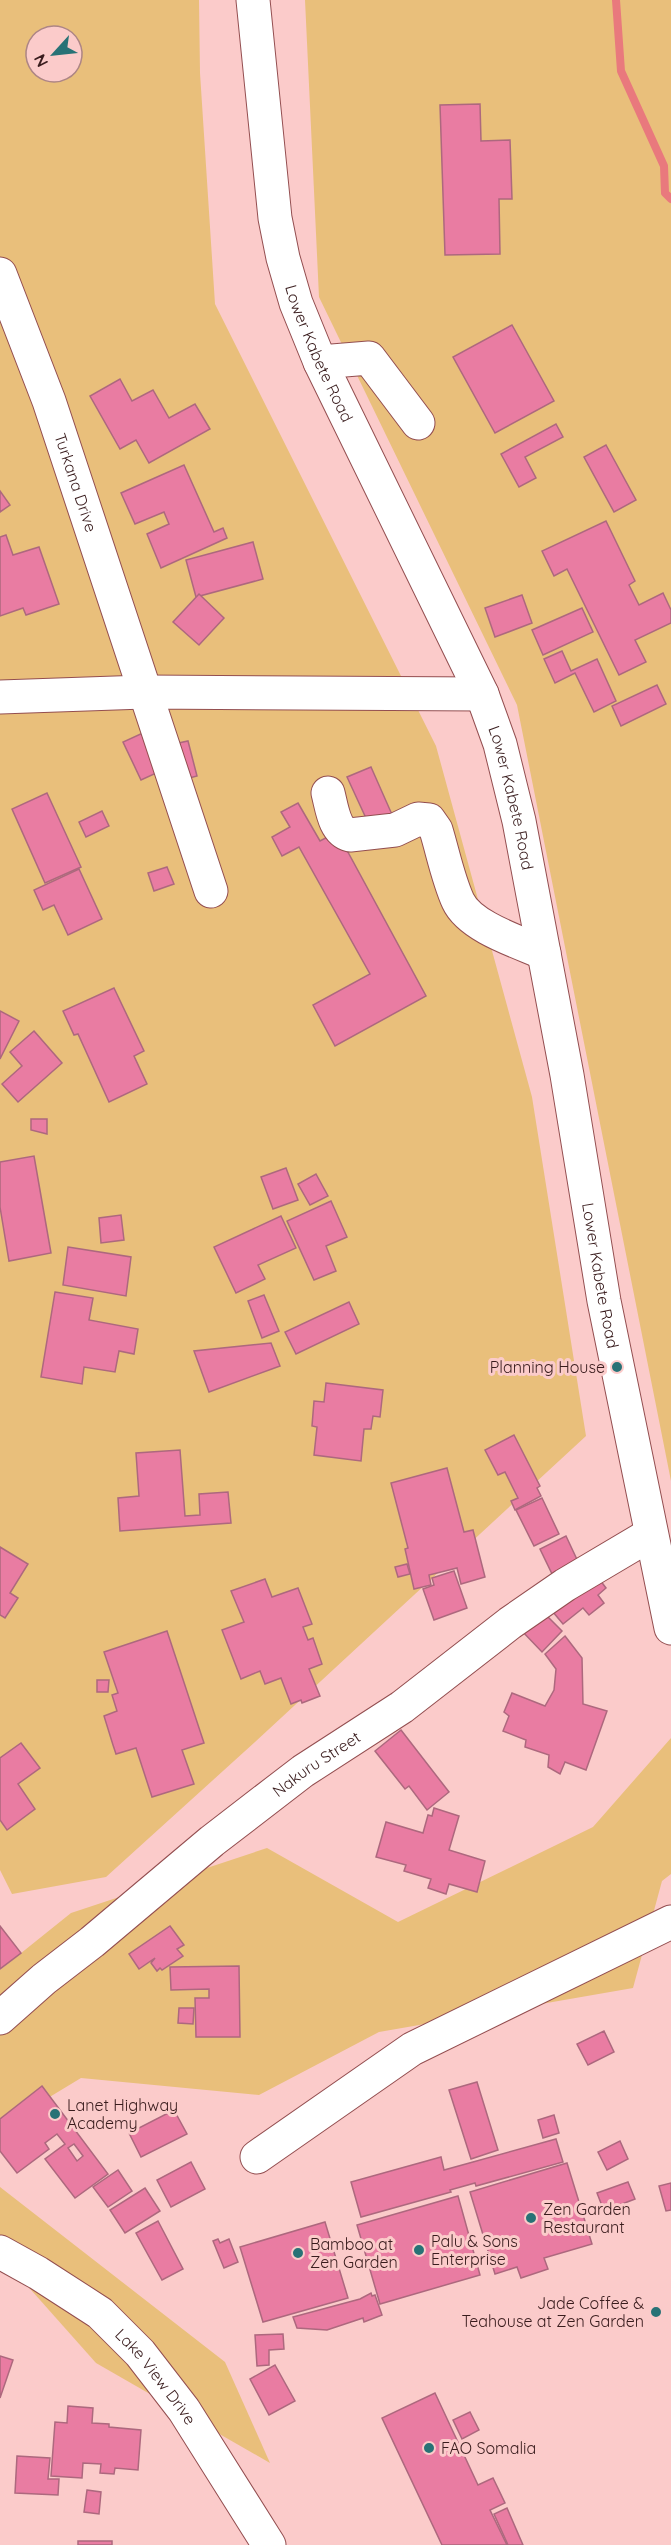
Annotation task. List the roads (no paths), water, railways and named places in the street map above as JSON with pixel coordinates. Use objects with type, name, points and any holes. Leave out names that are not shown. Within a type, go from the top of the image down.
[{"type":"street","name":"Lower Kabete Road","points":[[253,0],[275,218],[283,258],[296,303],[320,362],[482,694],[500,744],[517,811],[587,1192],[604,1301],[671,1628]]},
{"type":"street","name":"Turkana Drive","points":[[0,274],[49,401],[211,891]]},
{"type":"street","points":[[320,362],[369,358],[418,423]]},
{"type":"street","points":[[0,697],[144,692],[482,694]]},
{"type":"street","points":[[328,793],[338,828],[350,835],[395,830],[418,819],[429,820],[436,830],[459,902],[469,916],[481,924],[544,953]]},
{"type":"street","name":"Nakuru Street","points":[[0,2018],[212,1841],[303,1771],[402,1707],[510,1623],[565,1585],[651,1534]]},
{"type":"street","points":[[257,2157],[412,2049],[671,1922]]},
{"type":"street","name":"Lake View Drive","points":[[0,2252],[100,2313],[140,2353],[184,2410],[270,2545]]},
{"type":"waterway","points":[[616,0],[621,71],[664,166],[665,193],[671,199]]},
{"type":"place","name":"Planning House","points":[[617,1367]]},
{"type":"place","name":"Lanet Highway Academy","points":[[55,2114]]},
{"type":"place","name":"Zen Garden Restaurant","points":[[531,2218]]},
{"type":"place","name":"Palu & Sons Enterprise","points":[[419,2250]]},
{"type":"place","name":"Bamboo at Zen Garden","points":[[298,2253]]},
{"type":"place","name":"Jade Coffee & Teahouse at Zen Garden","points":[[656,2312]]},
{"type":"place","name":"FAO Somalia","points":[[429,2448]]}]
